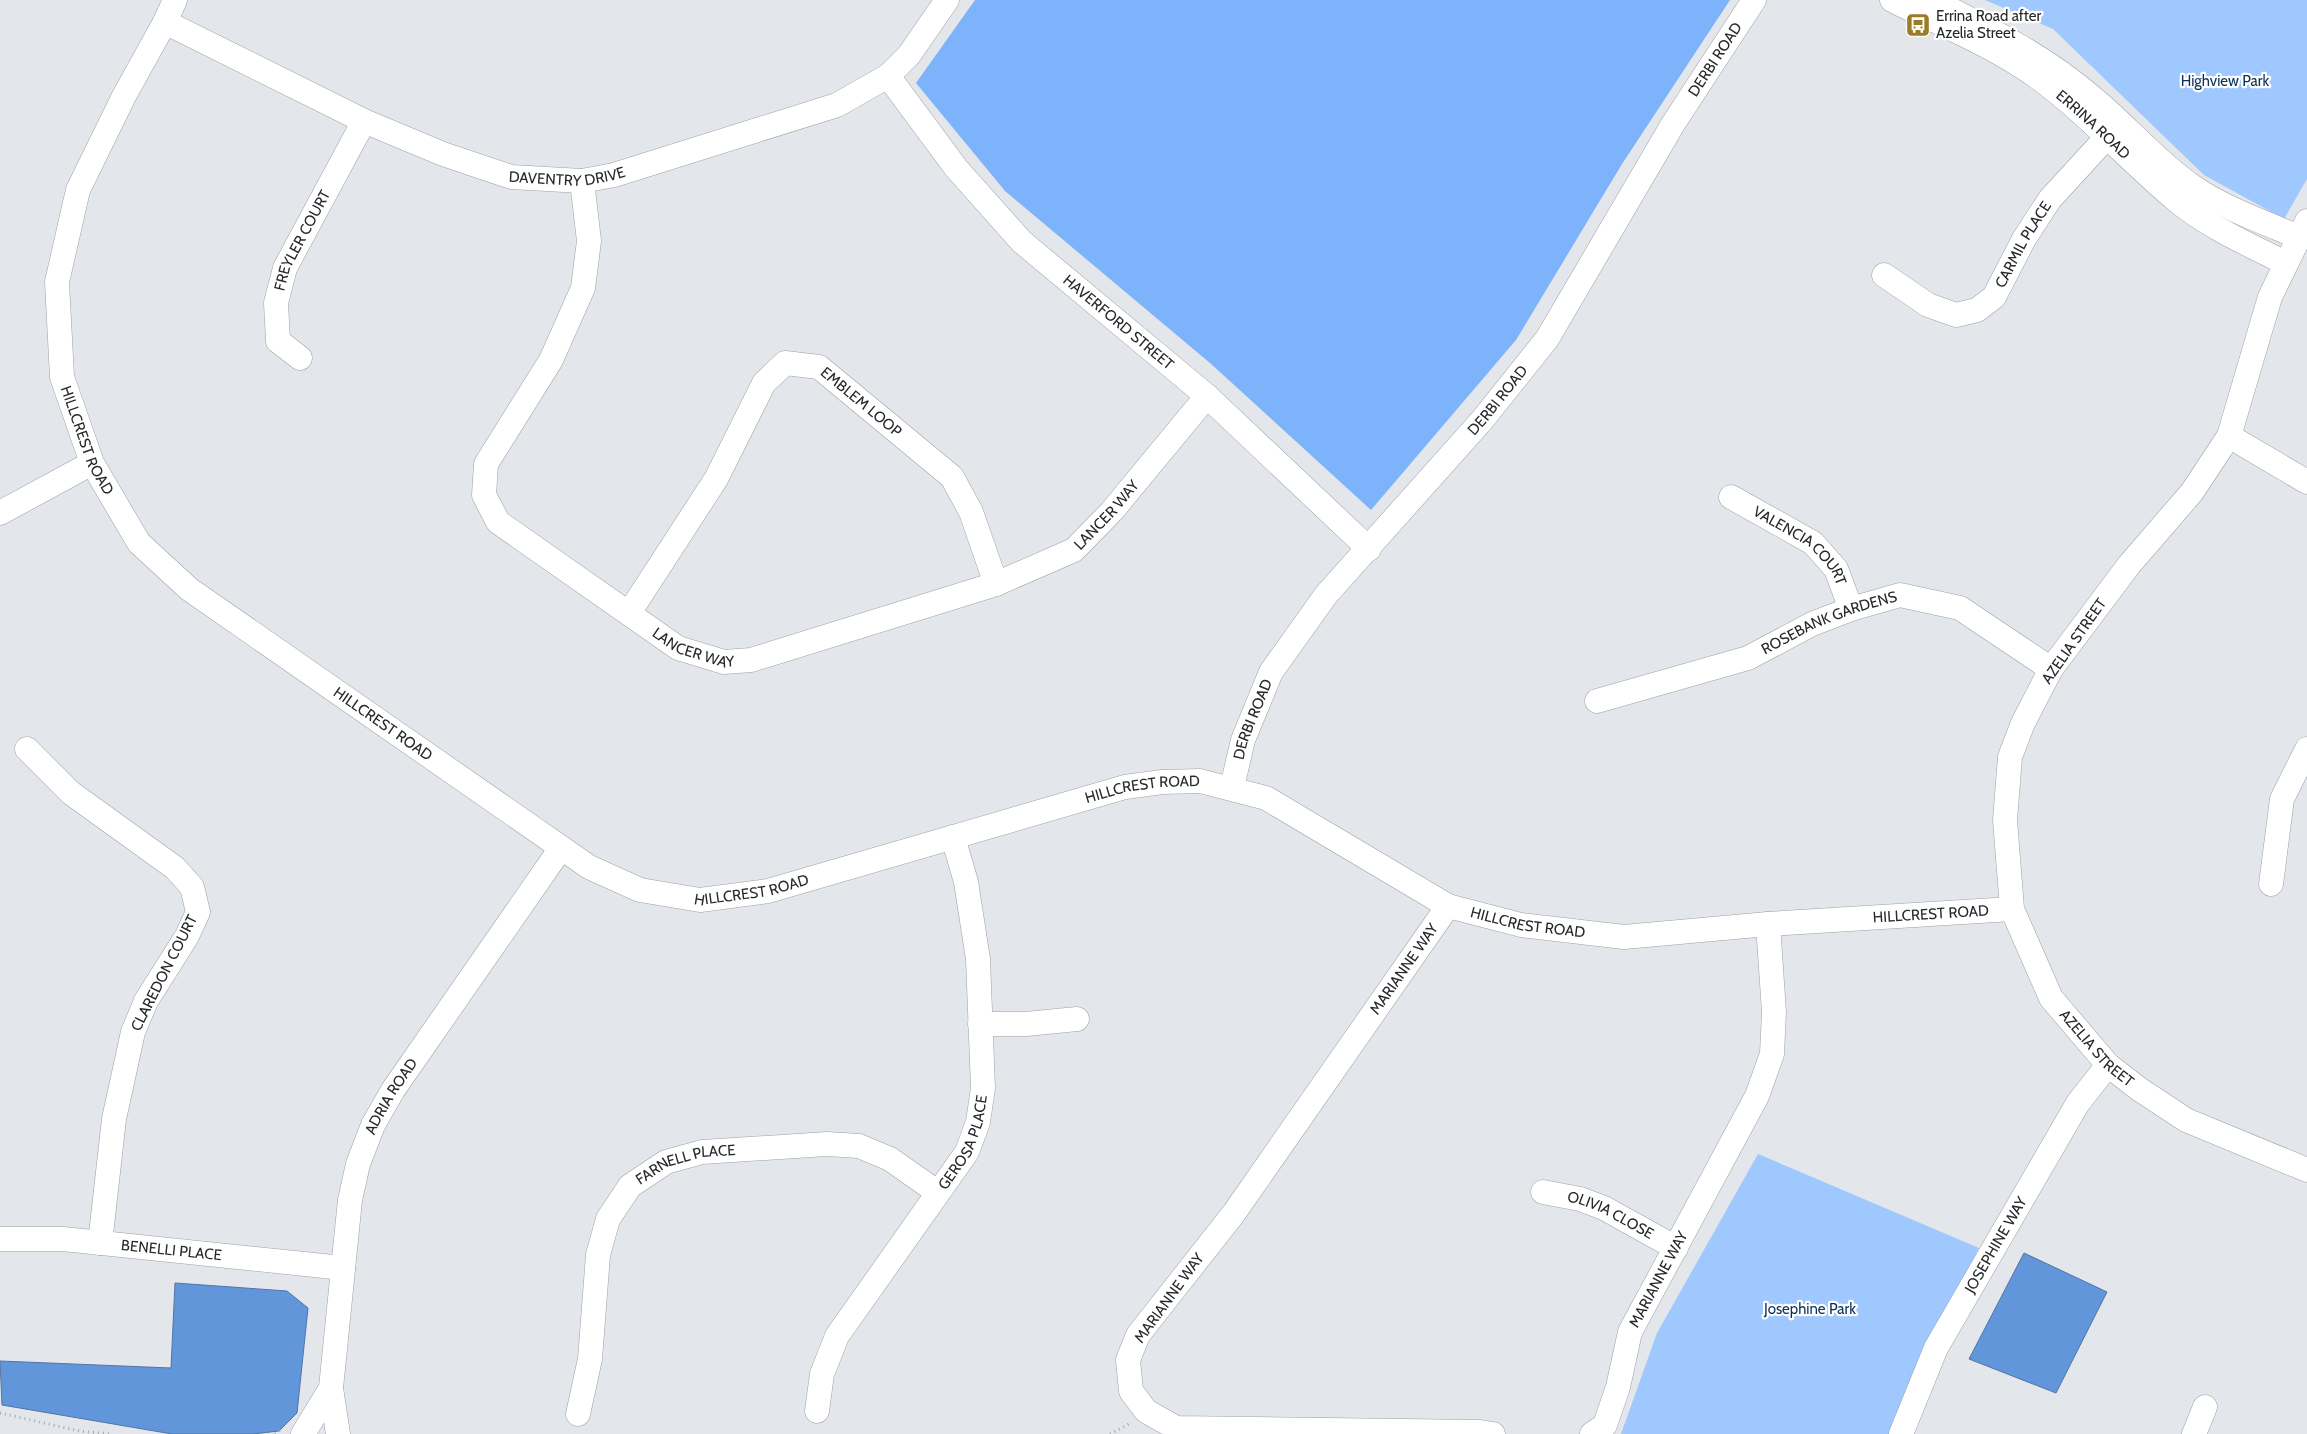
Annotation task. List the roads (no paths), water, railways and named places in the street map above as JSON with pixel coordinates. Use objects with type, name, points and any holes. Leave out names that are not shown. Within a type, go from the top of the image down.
[{"type":"street","name":"HILLCREST ROAD","points":[[175,0],[124,96],[78,190],[57,282],[62,376],[92,463],[139,543],[189,589],[589,867],[640,890],[700,900],[768,892],[1125,787],[1162,782],[1200,781],[1232,787],[1266,798],[1448,906],[1521,926],[1624,937],[1768,924],[2012,909]]},
{"type":"street","name":"DAVENTRY DRIVE","points":[[165,22],[364,121],[443,154],[511,177],[582,181],[614,175],[837,105],[888,76],[909,55],[947,0]]},
{"type":"street","name":"DERBI ROAD","points":[[1232,787],[1243,740],[1271,672],[1326,595],[1483,419],[1547,339],[1673,124],[1754,0]]},
{"type":"street","name":"ERRINA ROAD","points":[[1892,0],[2010,60],[2039,78],[2080,110],[2113,130],[2192,186],[2224,206],[2302,229]]},
{"type":"street","name":"ERRINA ROAD","points":[[1932,0],[2019,44],[2048,63],[2094,98],[2113,130],[2178,202],[2216,227],[2285,263]]},
{"type":"street","name":"HAVERFORD STREET","points":[[888,76],[956,168],[1022,242],[1207,396],[1368,549]]},
{"type":"street","name":"FREYLER COURT","points":[[300,358],[278,341],[276,303],[285,268],[364,121]]},
{"type":"street","name":"CARMIL PLACE","points":[[1884,275],[1928,305],[1956,315],[1977,310],[1994,297],[2024,239],[2050,199],[2113,130]]},
{"type":"street","name":"LANCER WAY","points":[[582,181],[589,241],[583,288],[551,360],[486,464],[484,495],[498,522],[678,648],[724,662],[751,660],[996,584],[1074,550],[1112,511],[1207,396]]},
{"type":"street","name":"AZELIA STREET","points":[[2302,229],[2270,297],[2229,436],[2192,492],[2129,565],[2051,669],[2023,723],[2010,757],[2005,820],[2012,909],[2051,998],[2108,1064],[2139,1089],[2186,1120],[2307,1170]]},
{"type":"street","name":"EMBLEM LOOP","points":[[629,613],[716,479],[764,383],[785,363],[819,368],[952,477],[971,512],[996,584]]},
{"type":"street","points":[[2229,436],[2307,482]]},
{"type":"street","points":[[0,513],[92,463]]},
{"type":"street","name":"VALENCIA COURT","points":[[1731,497],[1813,543],[1836,569],[1851,609]]},
{"type":"street","name":"ROSEBANK GARDENS","points":[[1597,701],[1748,658],[1812,624],[1851,609],[1900,596],[1960,608],[2051,669]]},
{"type":"street","name":"CLAREDON COURT","points":[[27,749],[71,793],[175,868],[192,887],[198,912],[188,936],[146,1001],[133,1032],[114,1119],[100,1243]]},
{"type":"street","points":[[2271,884],[2282,799],[2307,749]]},
{"type":"street","name":"GEROSA PLACE","points":[[817,1411],[822,1374],[837,1336],[966,1152],[978,1122],[982,1088],[978,959],[966,882],[954,837]]},
{"type":"street","name":"ADRIA ROAD","points":[[338,1434],[330,1388],[350,1200],[358,1164],[373,1124],[393,1090],[561,848]]},
{"type":"street","name":"MARIANNE WAY","points":[[1448,906],[1234,1213],[1138,1335],[1128,1360],[1131,1391],[1146,1411],[1176,1428],[1470,1432],[1493,1434]]},
{"type":"street","name":"MARIANNE WAY","points":[[1592,1434],[1605,1425],[1618,1387],[1630,1332],[1757,1096],[1772,1054],[1774,1012],[1768,924]]},
{"type":"street","points":[[980,1024],[1026,1024],[1077,1019]]},
{"type":"street","name":"JOSEPHINE WAY","points":[[1901,1434],[1936,1348],[2078,1103],[2108,1064]]},
{"type":"street","name":"FARNELL PLACE","points":[[578,1414],[590,1359],[598,1254],[608,1219],[630,1186],[666,1162],[702,1152],[827,1144],[859,1146],[890,1160],[937,1192]]},
{"type":"street","name":"OLIVIA CLOSE","points":[[1543,1192],[1580,1199],[1604,1208],[1676,1248]]},
{"type":"street","name":"BENELLI PLACE","points":[[0,1239],[63,1240],[100,1243],[343,1268]]},
{"type":"street","name":"ADRIA ROAD","points":[[303,1434],[330,1388]]},
{"type":"street","points":[[2194,1434],[2205,1407]]},
{"type":"place","name":"Errina Road after Azelia Street","points":[[1918,25]]},
{"type":"park label","name":"Highview Park","points":[[2225,81]]},
{"type":"park label","name":"Josephine Park","points":[[1810,1309]]}]
